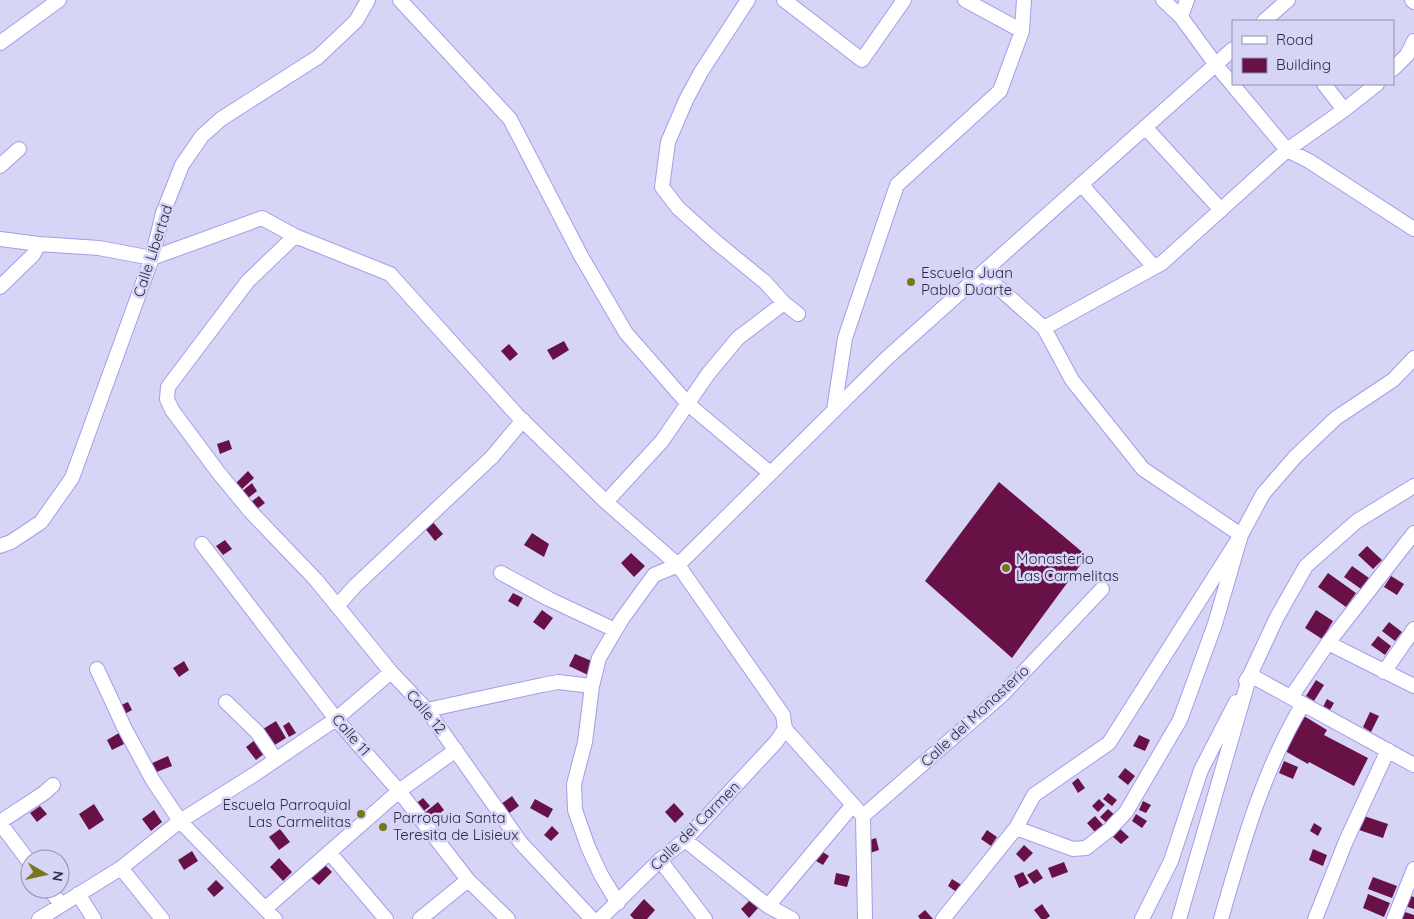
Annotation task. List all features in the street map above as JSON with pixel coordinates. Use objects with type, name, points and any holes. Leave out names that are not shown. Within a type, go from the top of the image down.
[{"type":"street","points":[[0,43],[59,0]]},
{"type":"street","name":"Calle Libertad","points":[[0,546],[11,542],[41,522],[72,478],[152,258],[163,213],[182,165],[202,136],[221,119],[318,57],[356,21],[368,0]]},
{"type":"street","points":[[400,0],[510,119],[581,256],[626,333],[688,404],[770,473]]},
{"type":"street","points":[[748,0],[700,72],[686,100],[668,142],[662,187],[678,208],[765,282],[784,303],[798,314]]},
{"type":"street","points":[[784,0],[862,60],[904,0]]},
{"type":"street","points":[[965,0],[1022,31]]},
{"type":"street","points":[[834,410],[845,338],[896,185],[1000,91],[1022,31],[1024,0]]},
{"type":"street","points":[[1162,0],[1181,17],[1232,83]]},
{"type":"street","points":[[1181,17],[1187,0]]},
{"type":"street","points":[[1269,20],[1288,0]]},
{"type":"street","points":[[1394,68],[1407,54],[1414,41]]},
{"type":"street","points":[[611,913],[600,875],[575,810],[574,784],[585,742],[592,686],[599,658],[615,630],[654,575],[678,565],[888,357],[1232,50]]},
{"type":"street","points":[[1233,85],[1287,150],[1414,229]]},
{"type":"street","points":[[1325,85],[1344,110]]},
{"type":"street","points":[[1044,328],[1162,263],[1287,150],[1376,85]]},
{"type":"street","points":[[1145,127],[1221,210]]},
{"type":"street","points":[[0,166],[18,149]]},
{"type":"street","points":[[1081,184],[1154,267]]},
{"type":"street","points":[[0,239],[38,244],[99,248],[152,258],[262,218],[295,236],[390,274],[523,420],[606,502],[678,565],[783,715],[785,729],[852,806],[863,816],[865,919]]},
{"type":"street","name":"Calle 12","points":[[295,236],[248,281],[168,387],[167,400],[172,410],[250,512],[316,580],[391,672],[427,710],[521,843],[592,919]]},
{"type":"street","points":[[0,287],[33,255],[38,244]]},
{"type":"street","points":[[982,273],[1044,328],[1072,380],[1143,469],[1241,535]]},
{"type":"street","points":[[606,502],[662,440],[708,374],[738,338],[784,303]]},
{"type":"street","points":[[943,919],[1016,828],[1034,795],[1109,743],[1241,535],[1263,494],[1295,457],[1336,418],[1393,380],[1414,358]]},
{"type":"street","points":[[338,605],[355,586],[492,457],[523,420]]},
{"type":"street","points":[[1142,919],[1172,861],[1201,770],[1250,675],[1276,617],[1306,566],[1357,521],[1414,486]]},
{"type":"street","points":[[1221,919],[1239,853],[1297,700],[1328,643],[1414,533]]},
{"type":"street","points":[[1016,828],[1073,849],[1086,848],[1109,830],[1126,812],[1180,720],[1214,624],[1241,535]]},
{"type":"street","name":"Calle 11","points":[[202,544],[336,719],[399,791],[468,880],[508,919]]},
{"type":"street","points":[[501,573],[549,599],[615,630]]},
{"type":"street","name":"Calle del Monasterio","points":[[863,816],[1002,695],[1102,589]]},
{"type":"street","points":[[1384,672],[1414,629]]},
{"type":"street","points":[[1328,643],[1414,686]]},
{"type":"street","points":[[97,669],[124,727],[152,780],[180,821],[275,919]]},
{"type":"street","points":[[39,919],[121,868],[180,821],[336,719],[391,672]]},
{"type":"street","points":[[1250,675],[1414,765]]},
{"type":"street","points":[[1179,919],[1250,675]]},
{"type":"street","points":[[427,710],[558,682],[592,686]]},
{"type":"street","points":[[226,702],[257,732],[276,760]]},
{"type":"street","name":"Calle del Carmen","points":[[611,913],[660,860],[685,840],[776,742],[785,729]]},
{"type":"street","points":[[266,908],[399,791],[456,750]]},
{"type":"street","points":[[1314,919],[1346,841],[1388,750]]},
{"type":"street","points":[[20,849],[0,822],[44,793],[53,784]]},
{"type":"street","points":[[768,906],[852,806]]},
{"type":"street","points":[[685,840],[768,906],[792,919]]},
{"type":"street","points":[[329,852],[386,919]]},
{"type":"street","points":[[660,860],[705,919]]},
{"type":"street","points":[[121,868],[162,919]]},
{"type":"street","points":[[1394,919],[1414,869]]},
{"type":"street","points":[[420,919],[468,880]]},
{"type":"street","points":[[78,894],[94,919]]},
{"type":"street","points":[[57,899],[61,904]]},
{"type":"building","points":[[564,341],[569,350],[553,360],[547,350]]},
{"type":"building","points":[[509,344],[518,354],[510,361],[501,351]]},
{"type":"building","points":[[229,440],[232,449],[220,454],[217,444]]},
{"type":"building","points":[[248,471],[254,478],[242,489],[236,483]]},
{"type":"building","name":"Monasterio Las Carmelitas","points":[[999,482],[1087,556],[1012,658],[925,581]]},
{"type":"building","points":[[252,483],[257,491],[247,499],[241,492]]},
{"type":"building","points":[[259,496],[265,503],[257,509],[252,501]]},
{"type":"building","points":[[432,521],[443,534],[435,541],[424,527]]},
{"type":"building","points":[[532,533],[549,544],[544,557],[524,545]]},
{"type":"building","points":[[225,540],[232,549],[223,555],[216,546]]},
{"type":"building","points":[[1367,546],[1382,560],[1373,569],[1358,555]]},
{"type":"building","points":[[631,553],[645,566],[634,577],[621,563]]},
{"type":"building","points":[[1352,566],[1369,578],[1361,589],[1344,577]]},
{"type":"building","points":[[1328,573],[1356,593],[1346,607],[1318,587]]},
{"type":"building","points":[[1391,576],[1404,584],[1397,595],[1384,587]]},
{"type":"building","points":[[513,593],[523,598],[518,607],[508,601]]},
{"type":"building","points":[[542,610],[553,618],[544,630],[533,622]]},
{"type":"building","points":[[1316,610],[1333,621],[1322,639],[1305,628]]},
{"type":"building","points":[[1389,622],[1402,632],[1395,641],[1382,631]]},
{"type":"building","points":[[1378,636],[1391,646],[1385,655],[1371,645]]},
{"type":"building","points":[[575,654],[594,662],[588,675],[569,666]]},
{"type":"building","points":[[184,661],[189,670],[179,677],[173,668]]},
{"type":"building","points":[[1316,680],[1324,685],[1314,701],[1306,696]]},
{"type":"building","points":[[1327,699],[1334,703],[1330,710],[1323,707]]},
{"type":"building","points":[[128,702],[132,710],[123,715],[119,706]]},
{"type":"building","points":[[1370,712],[1379,716],[1371,732],[1363,727]]},
{"type":"building","points":[[1304,716],[1327,730],[1324,735],[1368,758],[1354,786],[1285,751]]},
{"type":"building","points":[[276,721],[286,738],[273,746],[263,729]]},
{"type":"building","points":[[289,722],[296,733],[289,737],[283,726]]},
{"type":"building","points":[[119,733],[124,744],[112,750],[107,740]]},
{"type":"building","points":[[1139,735],[1150,740],[1145,751],[1133,746]]},
{"type":"building","points":[[255,740],[265,753],[256,760],[246,747]]},
{"type":"building","points":[[168,756],[172,766],[154,773],[150,764]]},
{"type":"building","points":[[1284,761],[1298,767],[1293,779],[1279,773]]},
{"type":"building","points":[[1125,768],[1135,776],[1128,785],[1118,777]]},
{"type":"building","points":[[1078,778],[1085,788],[1078,793],[1072,783]]},
{"type":"building","points":[[1108,793],[1117,800],[1112,806],[1103,799]]},
{"type":"building","points":[[512,796],[519,806],[508,814],[501,804]]},
{"type":"building","points":[[423,798],[430,806],[420,814],[414,805]]},
{"type":"building","points":[[535,799],[553,809],[548,818],[530,808]]},
{"type":"building","points":[[1099,799],[1105,805],[1098,812],[1092,806]]},
{"type":"building","points":[[1143,801],[1151,805],[1146,813],[1139,810]]},
{"type":"building","points":[[438,802],[444,810],[429,822],[423,814]]},
{"type":"building","points":[[674,803],[684,814],[675,823],[665,812]]},
{"type":"building","points":[[94,804],[104,820],[89,830],[79,814]]},
{"type":"building","points":[[40,806],[47,814],[37,822],[30,813]]},
{"type":"building","points":[[1108,809],[1117,817],[1109,825],[1100,817]]},
{"type":"building","points":[[154,810],[162,822],[151,831],[142,819]]},
{"type":"building","points":[[1136,814],[1147,821],[1142,828],[1132,821]]},
{"type":"building","points":[[1095,816],[1103,825],[1095,832],[1087,823]]},
{"type":"building","points":[[1364,816],[1388,824],[1383,838],[1359,830]]},
{"type":"building","points":[[1314,823],[1322,828],[1318,836],[1310,831]]},
{"type":"building","points":[[552,826],[559,833],[551,841],[544,835]]},
{"type":"building","points":[[1119,828],[1129,837],[1121,844],[1112,836]]},
{"type":"building","points":[[280,829],[290,842],[279,850],[269,837]]},
{"type":"building","points":[[987,830],[997,837],[991,846],[981,839]]},
{"type":"building","points":[[876,838],[879,850],[864,855],[860,843]]},
{"type":"building","points":[[1024,845],[1033,853],[1024,862],[1016,854]]},
{"type":"building","points":[[815,847],[829,856],[823,865],[809,857]]},
{"type":"building","points":[[1313,849],[1327,855],[1323,866],[1309,860]]},
{"type":"building","points":[[192,851],[198,861],[184,870],[178,860]]},
{"type":"building","points":[[279,858],[292,872],[283,881],[270,867]]},
{"type":"building","points":[[1064,862],[1068,872],[1052,878],[1048,868]]},
{"type":"building","points":[[324,864],[332,872],[319,885],[311,878]]},
{"type":"building","points":[[1037,869],[1043,878],[1034,884],[1027,875]]},
{"type":"building","points":[[1023,872],[1029,883],[1019,888],[1014,876]]},
{"type":"building","points":[[836,873],[850,876],[847,887],[834,884]]},
{"type":"building","points":[[1373,877],[1397,886],[1392,898],[1368,889]]},
{"type":"building","points":[[952,879],[963,886],[958,893],[948,886]]},
{"type":"building","points":[[216,880],[224,888],[214,897],[207,889]]},
{"type":"building","points":[[1368,894],[1390,903],[1384,917],[1363,908]]},
{"type":"building","points":[[1408,895],[1414,897],[1414,909],[1405,906]]},
{"type":"building","points":[[644,899],[655,910],[647,919],[634,919],[630,915]]},
{"type":"building","points":[[751,899],[759,907],[749,918],[741,909]]},
{"type":"building","points":[[1042,904],[1050,916],[1046,919],[1041,919],[1034,910]]},
{"type":"building","points":[[925,910],[933,919],[920,919],[918,916]]},
{"type":"building","points":[[1402,911],[1414,915],[1414,919],[1399,919]]},
{"type":"place","name":"Escuela Juan Pablo Duarte","points":[[911,282]]},
{"type":"place","name":"Monasterio Las Carmelitas","points":[[1006,568]]},
{"type":"place","name":"Escuela Parroquial Las Carmelitas","points":[[361,814]]},
{"type":"place","name":"Parroquia Santa Teresita de Lisieux","points":[[383,827]]}]
